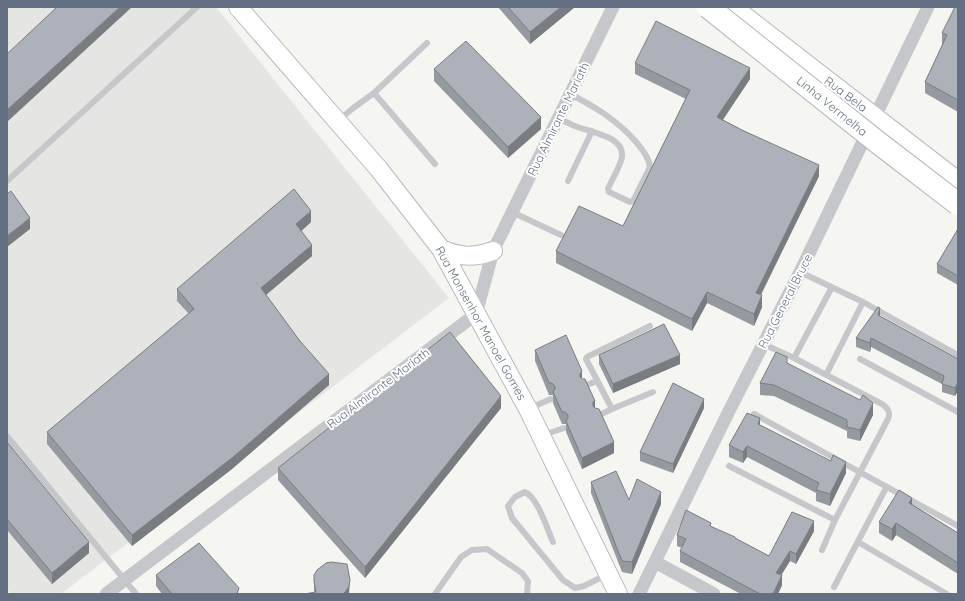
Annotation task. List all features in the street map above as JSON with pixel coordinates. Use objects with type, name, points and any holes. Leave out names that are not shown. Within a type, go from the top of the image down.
[{"type":"highway","name":"Linha Vermelha","points":[[708,7],[876,141],[958,204]]},
{"type":"highway","name":"Linha Vermelha","points":[[718,7],[877,134],[958,196]]},
{"type":"street","name":"Rua Monsenhor Manoel Gomes","points":[[238,7],[378,168],[441,249],[542,435],[618,594]]},
{"type":"street","name":"Rua Almirante Mariath","points":[[106,594],[476,314],[493,251],[613,7]]},
{"type":"street","name":"Rua Bela","points":[[733,7],[958,181]]},
{"type":"street","name":"Rua General Bruce","points":[[639,594],[800,272],[928,7]]},
{"type":"street","points":[[441,249],[450,253],[468,256],[477,256],[493,251]]},
{"type":"street","points":[[655,562],[714,594]]},
{"type":"lane","points":[[7,180],[197,7]]},
{"type":"lane","points":[[338,121],[374,93],[427,43]]},
{"type":"lane","points":[[374,93],[435,164]]},
{"type":"lane","points":[[558,118],[576,127],[612,139],[619,147],[622,157],[608,189],[609,192],[630,202],[633,201],[650,167],[649,161],[640,148],[607,114],[570,94]]},
{"type":"lane","points":[[568,181],[592,132]]},
{"type":"lane","points":[[512,212],[561,235]]},
{"type":"lane","points":[[800,272],[863,302],[958,355]]},
{"type":"lane","points":[[794,358],[832,287]]},
{"type":"lane","points":[[826,375],[863,302]]},
{"type":"lane","points":[[612,409],[586,357],[650,326]]},
{"type":"lane","points":[[763,344],[794,358],[882,404],[887,407],[889,411],[888,420],[835,520],[822,550]]},
{"type":"lane","points":[[860,359],[958,412]]},
{"type":"lane","points":[[584,386],[597,381]]},
{"type":"lane","points":[[597,416],[653,392]]},
{"type":"lane","points":[[528,409],[551,400]]},
{"type":"lane","points":[[754,414],[860,472],[886,488],[958,526]]},
{"type":"lane","points":[[542,435],[564,428]]},
{"type":"lane","points":[[7,436],[136,594]]},
{"type":"lane","points":[[729,466],[835,520]]},
{"type":"lane","points":[[834,587],[886,488]]},
{"type":"lane","points":[[553,542],[535,501],[525,492],[515,497],[508,506],[512,518],[563,580],[575,588],[584,586],[608,574]]},
{"type":"lane","points":[[858,542],[947,594]]},
{"type":"lane","points":[[435,594],[461,557],[472,550],[487,549],[522,573],[528,581],[527,594]]},
{"type":"shaded area","points":[[7,7],[216,7],[449,298],[61,594],[11,594],[7,589]]},
{"type":"building","points":[[57,7],[120,7],[7,110],[7,54]]},
{"type":"building","points":[[508,7],[561,7],[530,32]]},
{"type":"building","points":[[955,7],[958,7],[958,100],[925,82],[947,35],[942,33]]},
{"type":"building","points":[[656,21],[750,68],[717,117],[819,165],[756,293],[762,295],[754,314],[707,292],[692,319],[556,251],[579,206],[623,226],[690,90],[635,63]]},
{"type":"building","points":[[466,41],[541,117],[508,147],[434,69]]},
{"type":"building","points":[[294,189],[311,211],[296,224],[312,245],[261,288],[300,341],[329,374],[232,458],[132,535],[47,432],[194,309],[177,289]]},
{"type":"building","points":[[11,191],[30,218],[7,236],[7,194]]},
{"type":"building","points":[[958,229],[958,276],[937,264]]},
{"type":"building","points":[[878,307],[880,308],[878,315],[958,359],[958,382],[955,388],[942,384],[944,376],[871,338],[870,343],[856,338]]},
{"type":"building","points":[[664,324],[680,355],[613,384],[599,355]]},
{"type":"building","points":[[450,332],[501,396],[365,567],[278,468]]},
{"type":"building","points":[[566,335],[582,371],[580,377],[585,379],[595,401],[593,402],[593,406],[599,409],[614,442],[582,458],[566,421],[568,415],[565,412],[562,412],[553,392],[555,386],[552,383],[549,383],[535,350]]},
{"type":"building","points":[[776,352],[787,357],[787,363],[860,400],[863,395],[873,403],[860,430],[847,427],[847,420],[774,385],[760,383]]},
{"type":"building","points":[[673,383],[704,399],[673,464],[640,452]]},
{"type":"building","points":[[747,413],[760,418],[758,424],[831,461],[833,455],[846,462],[830,494],[816,490],[819,483],[747,446],[743,452],[729,445]]},
{"type":"building","points":[[7,442],[89,542],[52,573],[7,519]]},
{"type":"building","points":[[616,471],[629,500],[637,479],[661,492],[632,562],[622,561],[591,482]]},
{"type":"building","points":[[899,490],[912,498],[909,503],[958,533],[958,563],[896,523],[892,529],[879,522]]},
{"type":"building","points":[[686,510],[711,523],[710,526],[735,537],[769,556],[792,512],[814,521],[796,554],[790,551],[776,573],[782,575],[773,594],[760,594],[680,551],[686,539],[677,535]]},
{"type":"building","points":[[199,543],[239,588],[237,594],[172,594],[156,575]]},
{"type":"building","points":[[331,562],[347,564],[350,580],[346,591],[343,594],[304,594],[316,592],[314,575],[317,570],[326,563]]}]
